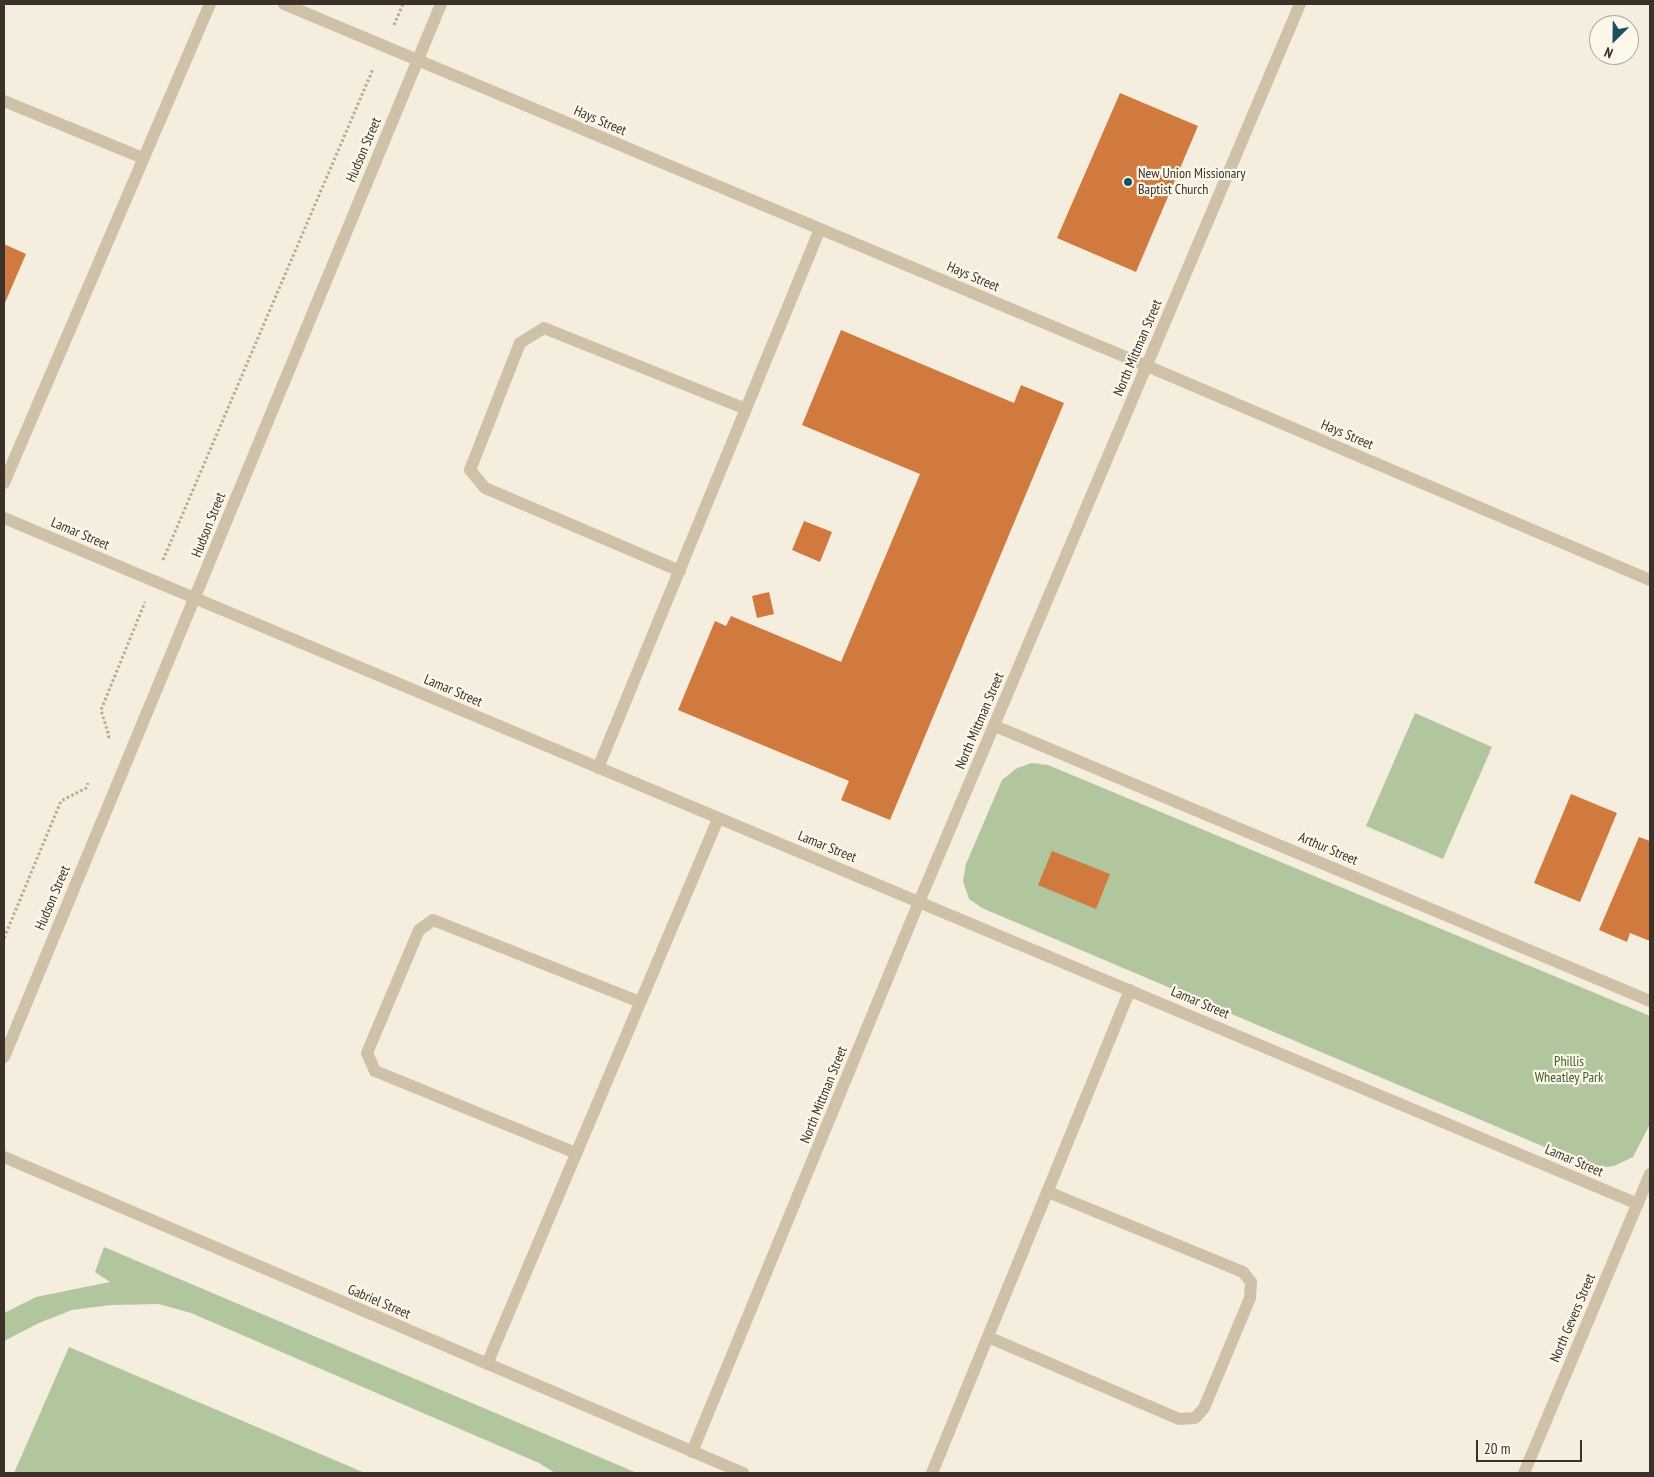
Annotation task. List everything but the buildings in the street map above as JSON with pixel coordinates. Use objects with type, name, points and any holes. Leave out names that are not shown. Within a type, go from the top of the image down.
[{"type":"street","points":[[4,483],[210,4]]},
{"type":"street","name":"Hays Street","points":[[284,4],[1147,366],[1650,580]]},
{"type":"street","name":"Hudson Street","points":[[4,1056],[442,4]]},
{"type":"street","name":"North Mittman Street","points":[[692,1452],[919,902],[1300,4]]},
{"type":"street","points":[[4,101],[143,158]]},
{"type":"street","points":[[598,768],[820,229]]},
{"type":"street","points":[[680,571],[485,488],[470,470],[520,343],[544,328],[746,409]]},
{"type":"street","name":"Lamar Street","points":[[4,518],[1638,1204]]},
{"type":"street","name":"Arthur Street","points":[[995,726],[1650,1001]]},
{"type":"street","points":[[487,1364],[718,819]]},
{"type":"street","points":[[576,1152],[375,1071],[367,1053],[419,930],[433,920],[640,1002]]},
{"type":"street","points":[[932,1473],[1130,990]]},
{"type":"street","name":"Gabriel Street","points":[[4,1157],[743,1473]]},
{"type":"street","name":"North Gevers Street","points":[[1524,1473],[1650,1174]]},
{"type":"street","points":[[988,1338],[1179,1419],[1195,1418],[1204,1408],[1250,1298],[1251,1282],[1243,1272],[1048,1192]]},
{"type":"path","points":[[394,25],[403,4]]},
{"type":"path","points":[[105,745],[108,736],[101,710],[371,72]]},
{"type":"path","points":[[4,938],[61,801],[86,788],[90,780]]},
{"type":"green space","points":[[1415,713],[1492,747],[1443,859],[1366,826]]},
{"type":"green space","name":"Phillis Wheatley Park","points":[[1032,763],[1048,765],[1650,1016],[1650,1124],[1633,1157],[1614,1166],[1594,1168],[982,908],[969,899],[963,881],[966,864],[1002,780],[1017,768]]},
{"type":"green space","points":[[104,1247],[637,1473],[555,1473],[539,1463],[191,1313],[159,1304],[111,1305],[72,1310],[39,1323],[4,1341],[4,1313],[36,1297],[110,1282],[95,1272]]},
{"type":"green space","points":[[69,1347],[365,1473],[14,1473]]},
{"type":"place","name":"New Union Missionary Baptist Church","points":[[1128,182]]}]
